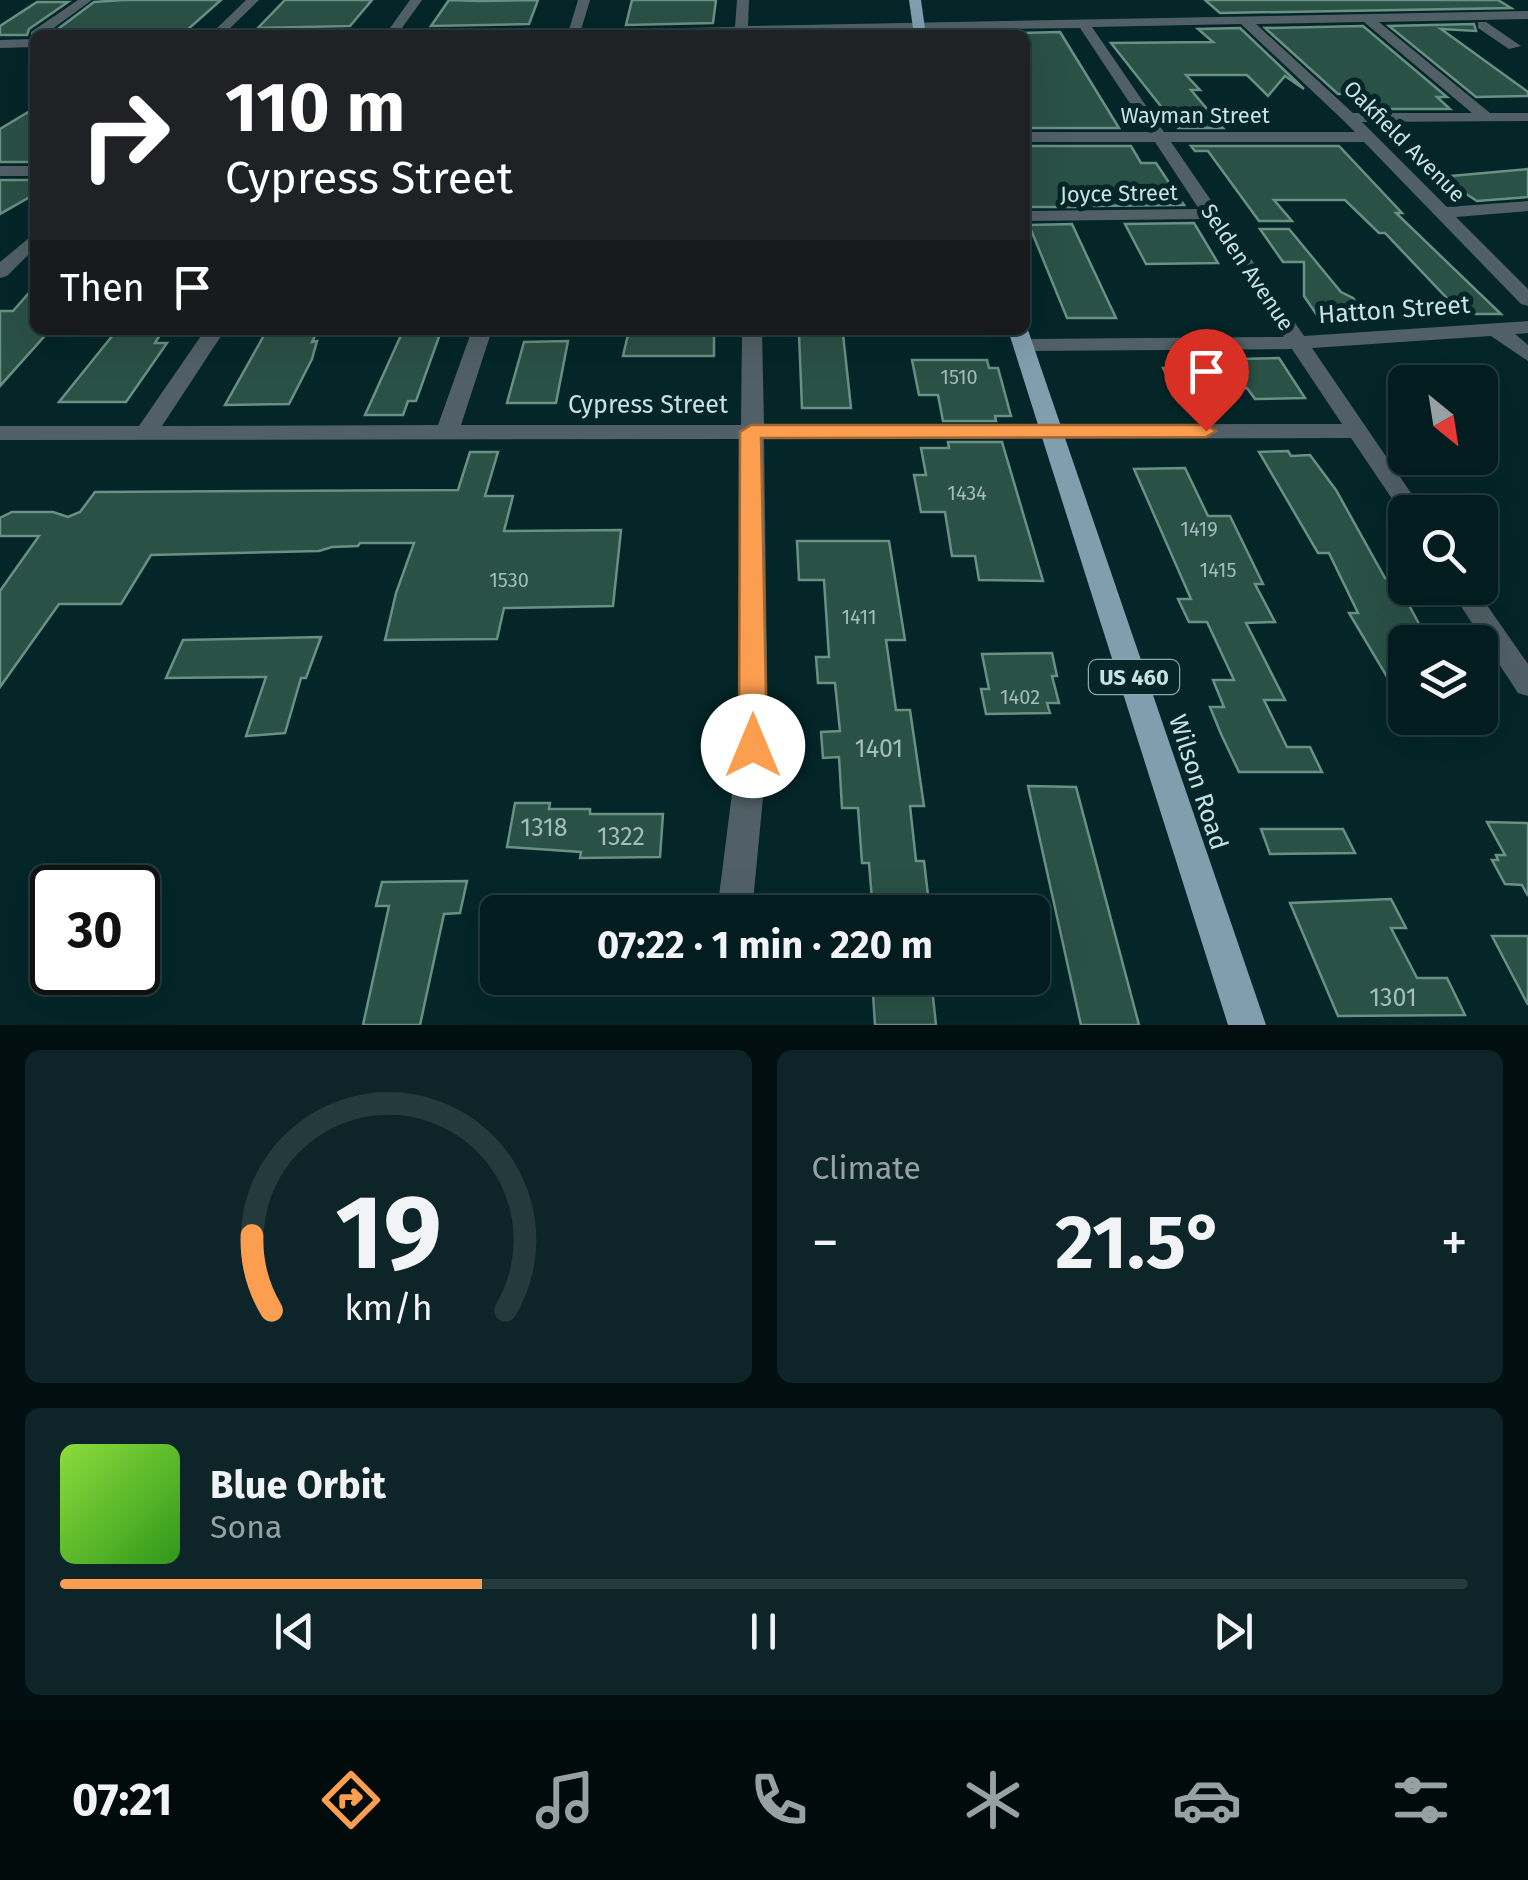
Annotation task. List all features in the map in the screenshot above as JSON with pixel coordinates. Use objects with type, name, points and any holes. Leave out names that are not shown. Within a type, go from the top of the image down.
[{"type":"main road","points":[[915,0],[919,30]]},
{"type":"main road","name":"Wilson Road","points":[[1021,338],[1247,1025]]},
{"type":"street","points":[[44,30],[86,0]]},
{"type":"street","points":[[221,30],[253,0]]},
{"type":"street","points":[[395,30],[416,0]]},
{"type":"street","points":[[575,30],[584,0]]},
{"type":"street","points":[[743,0],[742,30],[919,30],[1528,14]]},
{"type":"street","points":[[1366,18],[1486,118]]},
{"type":"street","name":"Oakfield Avenue","points":[[1244,20],[1349,118],[1528,300]]},
{"type":"street","name":"Selden Avenue","points":[[1083,23],[1400,495]]},
{"type":"street","points":[[1482,25],[1521,45],[1528,56]]},
{"type":"street","points":[[0,44],[30,39]]},
{"type":"street","points":[[1349,118],[1528,117]]},
{"type":"street","name":"Wayman Street","points":[[1030,137],[1365,137]]},
{"type":"street","points":[[0,170],[30,171]]},
{"type":"street","points":[[1442,213],[1528,206]]},
{"type":"street","name":"Joyce Street","points":[[1030,216],[1213,214]]},
{"type":"street","points":[[0,272],[30,243]]},
{"type":"street","name":"Hatton Street","points":[[1021,338],[1298,343],[1528,327]]},
{"type":"street","points":[[1497,330],[1528,355]]},
{"type":"street","points":[[146,432],[212,335]]},
{"type":"street","points":[[448,433],[480,335]]},
{"type":"street","points":[[736,895],[753,746],[752,335]]},
{"type":"street","name":"Cypress Street","points":[[0,433],[1357,431]]},
{"type":"street","points":[[1473,605],[1528,686]]},
{"type":"building","points":[[221,0],[187,30],[57,30],[94,2]]},
{"type":"building","points":[[285,0],[372,0],[350,26],[258,28]]},
{"type":"building","points":[[449,0],[538,0],[529,24],[431,26]]},
{"type":"building","points":[[632,0],[716,0],[713,23],[626,25]]},
{"type":"building","points":[[1205,0],[1498,0],[1511,8],[1220,13]]},
{"type":"building","points":[[37,2],[68,2],[29,29],[27,35],[0,35],[0,26]]},
{"type":"building","points":[[1474,24],[1476,31],[1441,29],[1528,92],[1528,96],[1476,97],[1389,26]]},
{"type":"building","points":[[1363,26],[1447,97],[1437,97],[1450,109],[1382,109],[1364,93],[1338,94],[1265,28]]},
{"type":"building","points":[[1240,28],[1304,89],[1285,76],[1268,96],[1247,75],[1186,75],[1200,90],[1191,90],[1223,128],[1178,128],[1111,43],[1213,42],[1198,29]]},
{"type":"building","points":[[1060,32],[1119,128],[1030,128],[1030,33]]},
{"type":"building","points":[[30,111],[30,162],[0,162],[0,129]]},
{"type":"building","points":[[1030,146],[1131,146],[1141,163],[1156,163],[1184,205],[1092,203],[1085,207],[1030,207]]},
{"type":"building","points":[[1191,146],[1339,146],[1402,213],[1396,213],[1501,314],[1462,314],[1385,233],[1379,233],[1345,200],[1274,200],[1292,221],[1259,221],[1208,151],[1195,151]]},
{"type":"building","points":[[1528,169],[1528,197],[1477,201],[1440,177]]},
{"type":"building","points":[[0,180],[30,180],[30,197],[0,214]]},
{"type":"building","points":[[1194,223],[1218,263],[1146,264],[1125,224]]},
{"type":"building","points":[[1072,224],[1116,318],[1067,318],[1030,225]]},
{"type":"building","points":[[1260,229],[1289,229],[1370,321],[1323,324],[1304,296],[1304,262],[1283,262]]},
{"type":"building","points":[[30,292],[30,335],[46,335],[0,386],[0,311],[13,311]]},
{"type":"building","points":[[113,335],[160,335],[155,343],[167,343],[126,402],[59,402]]},
{"type":"building","points":[[264,335],[316,335],[312,359],[289,404],[225,405]]},
{"type":"building","points":[[401,335],[440,335],[416,401],[408,401],[403,415],[365,415]]},
{"type":"building","points":[[628,335],[714,335],[714,356],[623,356]]},
{"type":"building","points":[[799,335],[843,335],[851,408],[802,408]]},
{"type":"building","points":[[568,341],[556,403],[507,403],[524,342]]},
{"type":"building","points":[[1279,358],[1305,398],[1255,399],[1247,388],[1203,389],[1186,360]]},
{"type":"building","points":[[912,360],[987,360],[989,368],[998,368],[1011,416],[995,416],[996,421],[943,421],[938,395],[919,395]]},
{"type":"building","points":[[1163,368],[1189,368],[1204,397],[1178,398]]},
{"type":"building","points":[[948,442],[1002,442],[1043,581],[979,580],[975,556],[952,556],[945,512],[921,512],[914,475],[926,475],[921,448],[949,448]]},
{"type":"building","points":[[470,452],[498,452],[485,496],[513,496],[504,531],[621,530],[613,606],[504,608],[497,639],[385,640],[414,543],[360,543],[319,551],[151,555],[121,604],[59,604],[0,687],[0,591],[39,536],[0,536],[0,518],[12,512],[53,512],[68,517],[80,512],[95,492],[458,490]]},
{"type":"building","points":[[1259,452],[1310,455],[1336,490],[1388,578],[1388,605],[1409,605],[1420,625],[1388,625],[1388,678],[1349,613],[1358,613],[1329,553],[1318,553]]},
{"type":"building","points":[[1185,468],[1208,516],[1230,516],[1263,584],[1255,584],[1275,622],[1246,623],[1285,700],[1264,700],[1287,747],[1310,747],[1322,772],[1239,772],[1221,734],[1210,707],[1224,707],[1213,680],[1234,680],[1207,622],[1189,622],[1178,599],[1191,599],[1134,469]]},
{"type":"building","points":[[797,541],[889,541],[905,640],[886,640],[896,710],[910,710],[924,806],[910,806],[916,861],[924,861],[928,895],[872,895],[869,863],[862,863],[858,808],[842,808],[839,757],[823,758],[821,732],[840,731],[835,683],[818,683],[816,657],[829,657],[824,580],[799,580]]},
{"type":"building","points":[[321,637],[306,678],[301,678],[285,733],[246,736],[266,677],[166,678],[183,640]]},
{"type":"building","points":[[1052,653],[1057,676],[1052,676],[1059,703],[1047,703],[1050,713],[986,714],[981,689],[989,689],[982,654]]},
{"type":"building","points":[[1028,786],[1076,787],[1139,1025],[1081,1025]]},
{"type":"building","points":[[515,803],[550,803],[549,809],[590,809],[590,814],[663,814],[660,857],[580,858],[581,852],[507,847]]},
{"type":"building","points":[[1487,822],[1528,823],[1528,896],[1522,885],[1505,884],[1492,860],[1498,860],[1496,855],[1505,855]]},
{"type":"building","points":[[1261,829],[1343,829],[1355,853],[1270,854]]},
{"type":"building","points":[[467,881],[460,913],[444,914],[420,1025],[363,1025],[389,906],[376,906],[382,882]]},
{"type":"building","points":[[1391,899],[1406,928],[1391,928],[1417,978],[1447,978],[1465,1015],[1338,1016],[1290,903]]},
{"type":"building","points":[[1492,936],[1528,936],[1528,1005]]},
{"type":"building","points":[[873,995],[933,995],[936,1025],[875,1025]]},
{"type":"route","points":[[753,746],[751,432],[1206,431]]}]
